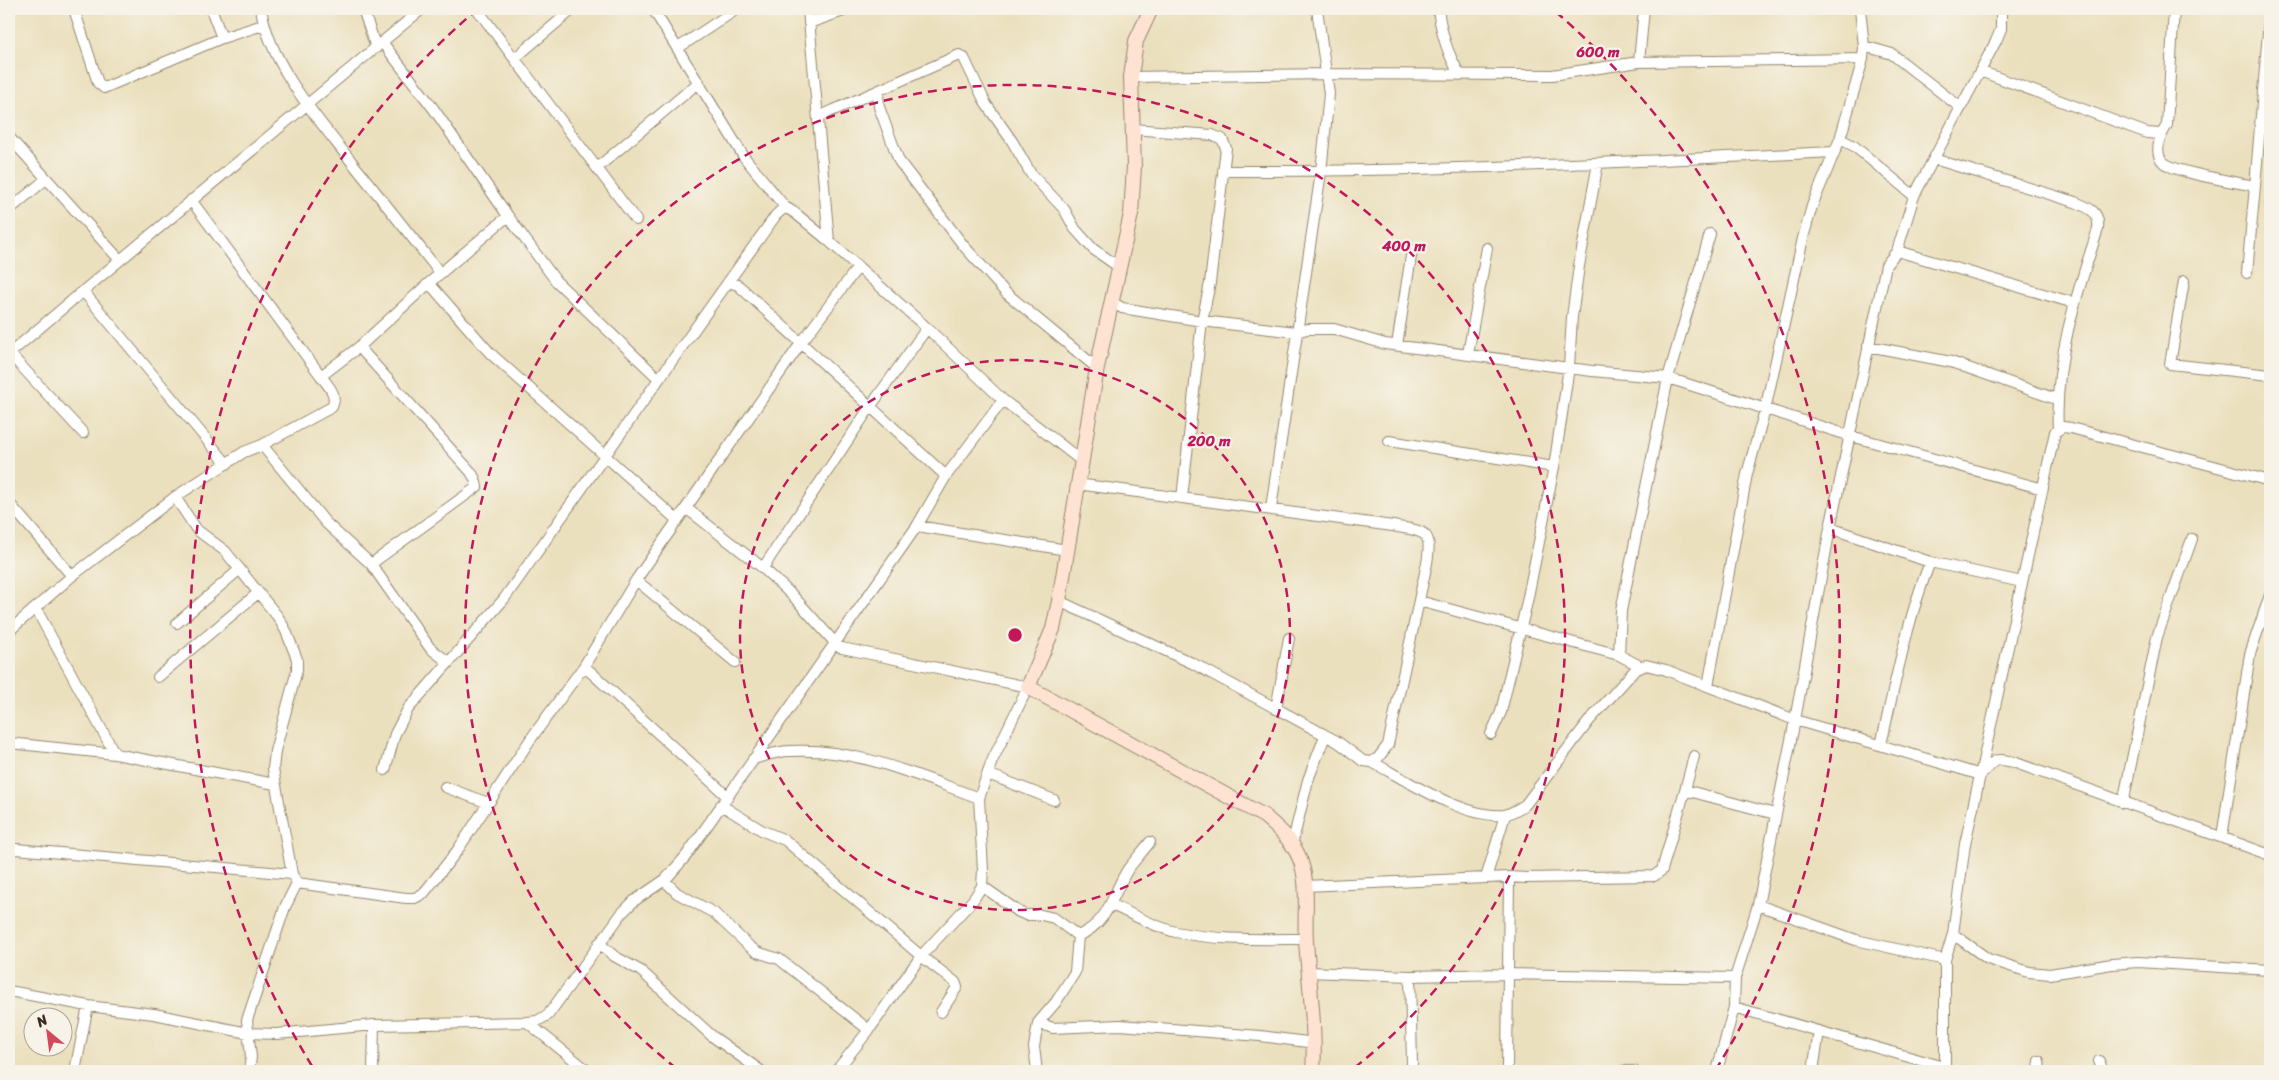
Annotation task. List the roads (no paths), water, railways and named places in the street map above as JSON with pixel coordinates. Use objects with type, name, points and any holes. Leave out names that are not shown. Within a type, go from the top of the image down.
[{"type":"street","points":[[74,9],[100,87],[104,88],[222,38],[263,25]]},
{"type":"street","points":[[211,9],[222,38]]},
{"type":"street","points":[[260,9],[263,25],[307,105],[440,272]]},
{"type":"street","points":[[363,9],[379,45],[433,108],[556,281],[659,379]]},
{"type":"street","points":[[83,433],[9,354],[82,290],[422,9]]},
{"type":"street","points":[[477,9],[598,167],[636,220]]},
{"type":"street","points":[[515,58],[573,9]]},
{"type":"street","points":[[653,9],[744,158],[785,207],[829,241],[927,328],[1003,400],[1083,462]]},
{"type":"street","points":[[678,48],[737,9]]},
{"type":"street","points":[[808,9],[829,241]]},
{"type":"street","points":[[810,24],[849,9]]},
{"type":"street","points":[[836,1071],[869,1030],[921,956],[974,900],[982,886],[983,870],[979,798],[1053,629],[1059,601],[1097,368],[1131,214],[1134,167],[1131,77],[1136,41],[1151,9]]},
{"type":"street","points":[[1271,508],[1321,172],[1329,94],[1324,74],[1316,9]]},
{"type":"street","points":[[1438,9],[1440,28],[1450,58],[1459,73]]},
{"type":"street","points":[[1639,62],[1644,9]]},
{"type":"street","points":[[1708,686],[1747,474],[1765,410],[1812,206],[1840,139],[1863,59],[1864,46],[1860,9]]},
{"type":"street","points":[[1717,1071],[1734,1007],[1735,978],[1758,905],[1795,720],[1830,528],[1886,266],[1897,251],[1914,196],[2001,29],[2000,9]]},
{"type":"street","points":[[2174,9],[2167,125],[2160,134],[2159,154],[2163,162],[2176,168],[2255,186]]},
{"type":"street","points":[[2246,273],[2270,9]]},
{"type":"street","points":[[1864,46],[1892,54],[1961,108]]},
{"type":"street","points":[[818,118],[953,56],[959,55],[964,58],[986,104],[1012,141],[1031,174],[1064,210],[1075,229],[1093,249],[1119,267]]},
{"type":"street","points":[[1131,77],[1459,73],[1478,76],[1552,75],[1639,62],[1863,59]]},
{"type":"street","points":[[1980,71],[2147,133],[2160,134]]},
{"type":"street","points":[[598,167],[699,82]]},
{"type":"street","points":[[878,92],[879,107],[899,161],[963,245],[1006,293],[1097,368]]},
{"type":"street","points":[[1132,129],[1212,135],[1222,139],[1226,148],[1210,283],[1202,321],[1182,498]]},
{"type":"street","points":[[9,137],[45,180],[120,260]]},
{"type":"street","points":[[1840,139],[1854,146],[1914,196]]},
{"type":"street","points":[[1223,171],[1321,172],[1598,163],[1834,152]]},
{"type":"street","points":[[1734,1007],[1945,1069],[1945,960],[1953,934],[1965,844],[2005,667],[2053,436],[2058,429],[2056,399],[2074,303],[2098,229],[2099,220],[2096,213],[2090,207],[1934,159]]},
{"type":"street","points":[[1491,734],[1501,712],[1554,467],[1569,367],[1572,317],[1579,266],[1598,163]]},
{"type":"street","points":[[9,210],[45,180]]},
{"type":"street","points":[[9,631],[72,576],[175,497],[244,452],[262,445],[332,407],[335,400],[321,376],[191,200]]},
{"type":"street","points":[[385,770],[395,734],[408,709],[504,599],[776,215],[785,207]]},
{"type":"street","points":[[321,376],[359,347],[440,272],[508,216]]},
{"type":"street","points":[[1619,656],[1620,611],[1668,378],[1710,234]]},
{"type":"street","points":[[1468,354],[1487,248]]},
{"type":"street","points":[[1397,345],[1412,250]]},
{"type":"street","points":[[1897,251],[2074,303]]},
{"type":"street","points":[[9,850],[16,849],[295,879],[406,898],[415,898],[424,893],[436,879],[530,740],[584,666],[636,580],[677,520],[801,343],[858,267]]},
{"type":"street","points":[[2184,280],[2170,364],[2270,375]]},
{"type":"street","points":[[429,282],[490,353],[677,520]]},
{"type":"street","points":[[728,282],[738,285],[946,476]]},
{"type":"street","points":[[82,290],[227,464]]},
{"type":"street","points":[[1112,302],[1132,310],[1202,321],[1296,332],[1307,329],[1334,329],[1385,344],[1592,371],[1668,378],[1851,436],[2043,489]]},
{"type":"street","points":[[763,568],[870,406],[927,328]]},
{"type":"street","points":[[1868,346],[1951,362],[2056,399]]},
{"type":"street","points":[[359,347],[471,472],[475,478],[476,487],[371,564]]},
{"type":"street","points":[[9,992],[88,1006],[154,1014],[248,1032],[277,1034],[374,1025],[527,1022],[536,1021],[548,1014],[598,943],[628,906],[666,880],[686,856],[917,526],[946,476],[1003,400]]},
{"type":"street","points":[[2058,429],[2071,428],[2114,438],[2270,481]]},
{"type":"street","points":[[1389,442],[1554,467]]},
{"type":"street","points":[[262,445],[326,523],[371,564],[430,648],[448,662]]},
{"type":"street","points":[[1077,484],[1271,508],[1422,532],[1428,538],[1430,546],[1388,745],[1378,758],[1372,762]]},
{"type":"street","points":[[175,497],[197,530],[225,551],[240,569],[286,631],[297,659],[297,670],[275,751],[275,784],[295,879],[247,1020],[251,1057],[249,1071]]},
{"type":"street","points":[[9,503],[72,576]]},
{"type":"street","points":[[686,508],[763,568],[793,596],[834,642],[842,648],[1028,687],[1264,816],[1287,836],[1299,858],[1305,886],[1306,939],[1315,1043],[1313,1071]]},
{"type":"street","points":[[917,526],[1067,550]]},
{"type":"street","points":[[1830,528],[1930,562],[2022,582]]},
{"type":"street","points":[[2123,803],[2157,637],[2192,539]]},
{"type":"street","points":[[1881,745],[1917,594],[1930,562]]},
{"type":"street","points":[[177,623],[240,569]]},
{"type":"street","points":[[636,580],[735,662]]},
{"type":"street","points":[[158,677],[258,593]]},
{"type":"street","points":[[2222,837],[2249,661],[2256,634],[2270,595]]},
{"type":"street","points":[[1059,601],[1194,664],[1338,742],[1362,760],[1372,762],[1450,803],[1488,814],[1505,815],[1525,805],[1610,696],[1640,666]]},
{"type":"street","points":[[1419,602],[1619,656],[1640,666],[1646,665],[1666,670],[1795,720],[1981,775]]},
{"type":"street","points":[[36,609],[115,754]]},
{"type":"street","points":[[1276,709],[1290,638]]},
{"type":"street","points":[[584,666],[727,796]]},
{"type":"street","points":[[1292,845],[1308,780],[1325,736]]},
{"type":"street","points":[[9,743],[115,754],[275,784]]},
{"type":"street","points":[[753,759],[788,751],[845,753],[887,765],[979,798]]},
{"type":"street","points":[[1305,886],[1509,877],[1654,876],[1662,870],[1694,756]]},
{"type":"street","points":[[1981,775],[1992,761],[2002,759],[2270,854]]},
{"type":"street","points":[[988,774],[1054,800]]},
{"type":"street","points":[[445,786],[488,803]]},
{"type":"street","points":[[1685,790],[1775,814]]},
{"type":"street","points":[[721,805],[763,831],[785,840],[921,956],[957,984],[957,988],[941,1012]]},
{"type":"street","points":[[1486,878],[1505,815]]},
{"type":"street","points":[[1078,936],[1095,928],[1112,905],[1129,868],[1150,842]]},
{"type":"street","points":[[1507,1068],[1509,877]]},
{"type":"street","points":[[666,880],[678,893],[714,912],[749,946],[758,952],[779,959],[869,1030]]},
{"type":"street","points":[[982,886],[1019,912],[1026,915],[1041,915],[1054,918],[1078,936]]},
{"type":"street","points":[[1112,905],[1174,931],[1194,935],[1235,938],[1306,939]]},
{"type":"street","points":[[1758,905],[1856,940],[1945,960]]},
{"type":"street","points":[[1953,934],[1988,959],[2029,972],[2050,974],[2112,964],[2138,962],[2270,970]]},
{"type":"street","points":[[1037,1071],[1034,1047],[1038,1023],[1056,1002],[1075,972],[1078,936]]},
{"type":"street","points":[[598,943],[614,956],[642,971],[712,1036],[761,1071]]},
{"type":"street","points":[[1309,972],[1410,976],[1508,974],[1735,978]]},
{"type":"street","points":[[1410,976],[1412,1064]]},
{"type":"street","points":[[75,1071],[88,1006]]},
{"type":"street","points":[[527,1022],[588,1071]]},
{"type":"street","points":[[1038,1023],[1053,1028],[1120,1025],[1260,1036],[1315,1043]]},
{"type":"street","points":[[373,1071],[374,1025]]},
{"type":"street","points":[[1813,1071],[1819,1031]]},
{"type":"street","points":[[2099,1061],[2104,1071]]},
{"type":"street","points":[[1623,1071],[1634,1071]]}]
